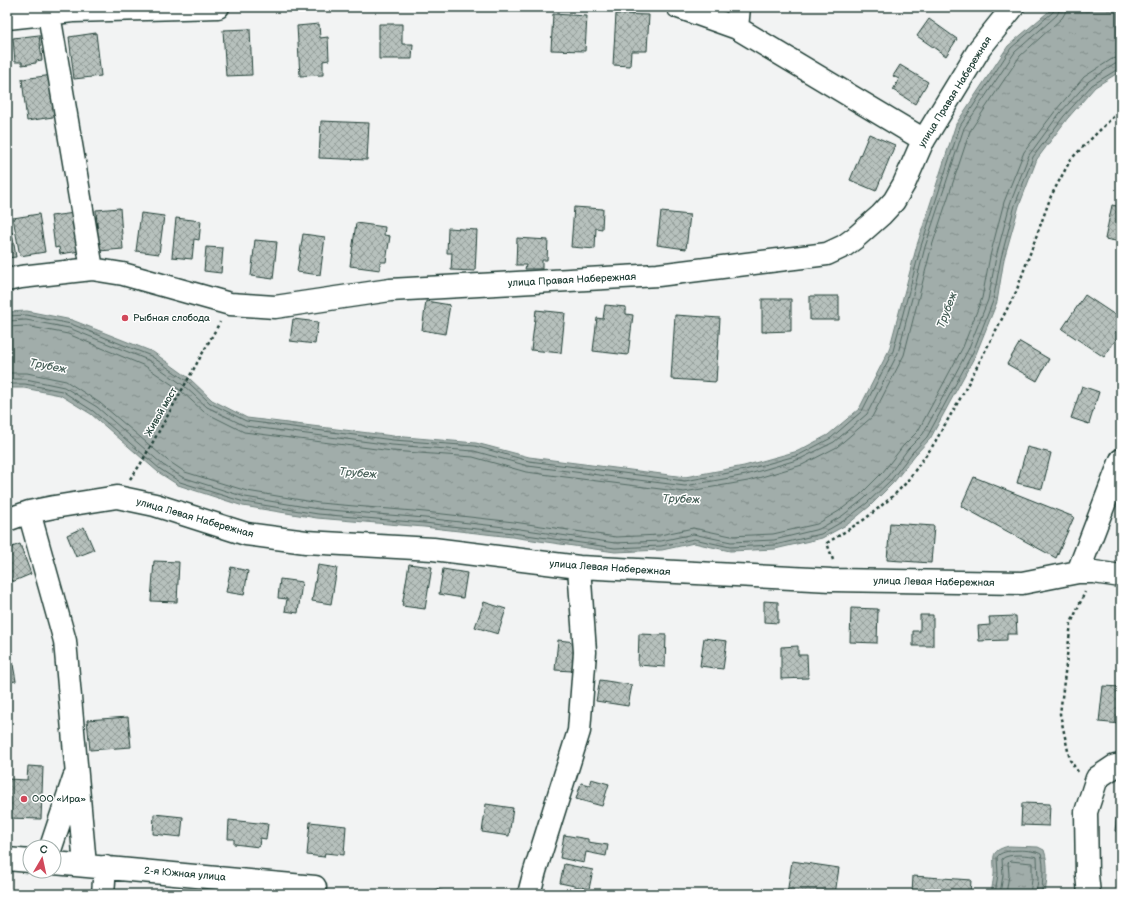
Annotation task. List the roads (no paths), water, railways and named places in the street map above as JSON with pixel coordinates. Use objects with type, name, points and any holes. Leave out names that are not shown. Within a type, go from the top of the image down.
[{"type":"street","points":[[7,18],[73,11],[218,7]]},
{"type":"street","points":[[678,7],[738,17],[924,140]]},
{"type":"street","name":"улица Правая Набережная","points":[[7,280],[21,277],[92,270],[123,274],[230,304],[275,307],[390,290],[658,275],[827,254],[844,246],[855,238],[881,216],[894,201],[904,184],[924,140],[980,48],[1013,7]]},
{"type":"street","points":[[50,14],[92,270]]},
{"type":"street","points":[[1121,460],[1086,572],[1121,576]]},
{"type":"street","name":"улица Левая Набережная","points":[[7,520],[29,512],[54,506],[117,497],[155,505],[246,534],[306,542],[433,549],[579,567],[831,580],[1022,584],[1086,572]]},
{"type":"street","points":[[29,512],[65,642],[76,770],[95,866],[103,894]]},
{"type":"street","points":[[529,894],[579,731],[585,652],[579,567]]},
{"type":"street","points":[[1074,894],[1088,884],[1086,812],[1097,778],[1115,766],[1121,765]]},
{"type":"street","points":[[54,839],[76,770]]},
{"type":"street","points":[[7,858],[22,860]]},
{"type":"street","name":"2-я Южная улица","points":[[62,864],[315,887]]},
{"type":"water","name":"Трубеж","points":[[1054,7],[1121,7],[1121,71],[1095,87],[1067,119],[1037,159],[1019,206],[1004,259],[997,302],[976,354],[930,439],[915,455],[894,482],[870,506],[848,524],[822,538],[775,549],[730,551],[694,543],[662,550],[615,552],[512,537],[424,527],[317,518],[243,506],[178,485],[158,472],[91,414],[60,395],[24,388],[7,388],[7,312],[27,311],[72,320],[153,352],[189,378],[212,400],[247,418],[393,436],[476,443],[529,457],[685,477],[744,466],[798,451],[828,435],[859,409],[889,350],[917,245],[956,124],[1008,46]]},
{"type":"water","points":[[1009,846],[1038,847],[1044,850],[1047,866],[1045,894],[991,894],[995,853],[1002,848]]},
{"type":"place","name":"Рыбная слобода","points":[[125,318]]},
{"type":"place","name":"ООО «Ира»","points":[[24,799]]}]
